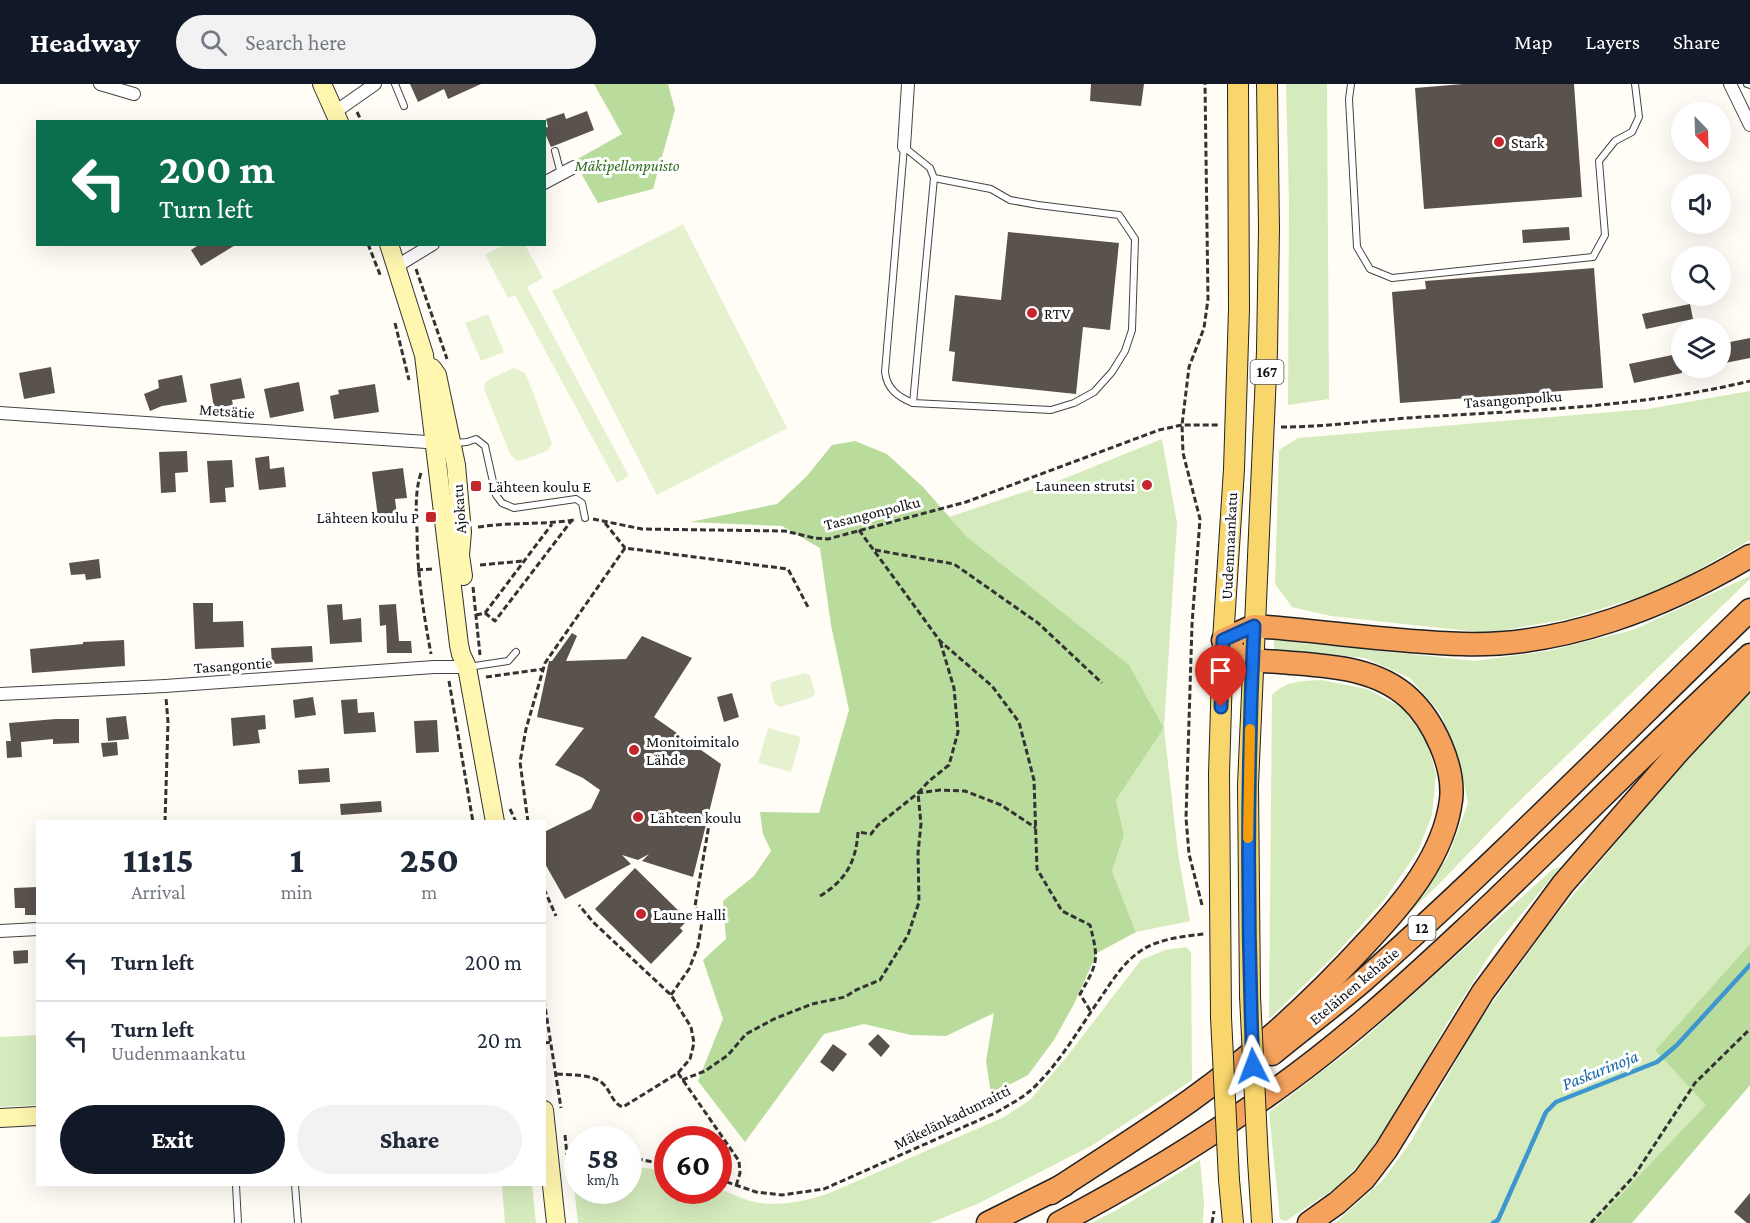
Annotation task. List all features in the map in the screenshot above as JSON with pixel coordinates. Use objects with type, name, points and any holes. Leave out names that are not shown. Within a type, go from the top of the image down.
[{"type":"highway","points":[[1051,1193],[1192,1099],[1262,1044],[1314,998],[1391,916],[1423,873],[1443,834],[1451,798],[1447,760],[1432,726],[1408,698],[1378,677],[1339,667],[1253,660],[1237,653],[1223,640],[1254,626],[1464,644],[1511,642],[1562,633],[1616,619],[1668,600],[1750,556]]},
{"type":"highway","name":"Eteläinen kehätie","points":[[988,1223],[1051,1193],[1163,1130],[1259,1065],[1361,982],[1498,856],[1750,610]]},
{"type":"highway","name":"Eteläinen kehätie","points":[[1059,1223],[1187,1150],[1269,1095],[1351,1030],[1426,966],[1507,890],[1750,655]]},
{"type":"highway","points":[[1309,1223],[1337,1203],[1364,1179],[1386,1150],[1483,992],[1556,892],[1670,760],[1750,675]]},
{"type":"main road","name":"Uudenmaankatu","points":[[1233,1223],[1221,1017],[1219,795],[1223,640],[1234,469],[1239,309],[1238,84]]},
{"type":"main road","name":"Uudenmaankatu","points":[[1262,1223],[1250,996],[1248,785],[1267,351],[1269,229],[1267,84]]},
{"type":"street","points":[[100,84],[134,94]]},
{"type":"street","points":[[322,84],[337,117],[375,84]]},
{"type":"street","points":[[904,147],[908,84]]},
{"type":"street","points":[[1730,84],[1750,125]]},
{"type":"street","points":[[546,182],[574,167]]},
{"type":"street","name":"Ajokatu","points":[[389,246],[424,355],[443,443],[459,491],[462,532],[460,555],[472,654],[467,667],[495,820]]},
{"type":"street","points":[[397,266],[430,246]]},
{"type":"street","name":"Metsätie","points":[[0,413],[443,443]]},
{"type":"street","name":"Tasangontie","points":[[0,694],[165,686],[434,667],[467,667]]},
{"type":"street","points":[[0,931],[36,929]]},
{"type":"street","points":[[0,1118],[36,1116]]},
{"type":"street","points":[[546,1129],[556,1223]]},
{"type":"lane","points":[[395,84],[405,106]]},
{"type":"lane","points":[[1351,84],[1348,99],[1358,247],[1370,269],[1392,278],[1593,257],[1605,235],[1599,160],[1615,141],[1632,132],[1639,117],[1635,84]]},
{"type":"lane","points":[[904,147],[885,372],[886,380],[892,390],[913,403],[1050,410],[1074,404],[1094,392],[1112,372],[1125,351],[1132,330],[1135,239],[1119,216],[1010,200],[991,189],[934,178]]},
{"type":"lane","points":[[904,147],[930,168],[934,178],[913,403]]},
{"type":"lane","points":[[555,151],[561,174]]},
{"type":"lane","points":[[443,443],[467,442],[476,439],[485,446],[496,495],[502,503],[514,508],[576,499],[582,503],[585,518]]},
{"type":"lane","points":[[467,667],[508,661],[516,652]]},
{"type":"lane","points":[[236,1186],[238,1223]]},
{"type":"lane","points":[[295,1186],[298,1223]]},
{"type":"path","points":[[1202,907],[1189,854],[1186,818],[1192,624],[1200,519],[1183,453],[1182,425],[1189,367],[1204,328],[1208,299],[1205,84]]},
{"type":"path","name":"Tasangonpolku","points":[[1277,428],[1320,428],[1421,417],[1623,404],[1676,397],[1750,381]]},
{"type":"path","name":"Tasangonpolku","points":[[478,527],[500,524],[552,524],[585,518],[642,529],[785,531],[828,539],[966,502],[1139,437],[1182,425],[1225,425]]},
{"type":"path","points":[[422,468],[418,484],[417,570],[434,667]]},
{"type":"path","points":[[485,613],[495,621],[572,520]]},
{"type":"path","points":[[604,521],[625,548],[788,569],[808,607]]},
{"type":"path","points":[[476,615],[485,613],[552,524]]},
{"type":"path","points":[[859,530],[940,641],[992,686],[1019,723],[1034,780],[1037,869],[1062,911],[1090,925],[1097,952],[1094,969],[1080,994],[1091,1012]]},
{"type":"path","points":[[528,820],[520,762],[526,729],[545,663],[625,548]]},
{"type":"path","points":[[873,550],[954,564],[1038,623],[1102,683]]},
{"type":"path","points":[[480,565],[523,561]]},
{"type":"path","points":[[417,570],[432,569]]},
{"type":"path","points":[[820,896],[834,887],[852,865],[857,850],[858,832],[872,834],[878,825],[949,765],[958,732],[954,688],[940,641]]},
{"type":"path","points":[[484,678],[544,669]]},
{"type":"path","points":[[165,686],[168,722],[165,820]]},
{"type":"path","points":[[918,793],[940,790],[964,791],[1002,805],[1036,828]]},
{"type":"path","points":[[682,1080],[705,1071],[728,1055],[746,1034],[774,1019],[812,1004],[845,998],[856,990],[880,980],[908,935],[919,902],[918,853],[921,824],[918,793]]},
{"type":"path","points":[[671,995],[688,969],[698,946],[702,922],[695,906],[709,825]]},
{"type":"path","points":[[546,894],[556,916]]},
{"type":"path","points":[[557,1074],[593,1078],[602,1083],[616,1104],[623,1107],[678,1073],[690,1059],[694,1043],[691,1027],[671,995],[592,922],[579,905]]},
{"type":"path","name":"Mäkelänkadunraitti","points":[[732,1184],[756,1192],[782,1196],[824,1189],[995,1113],[1031,1090],[1063,1052],[1121,968],[1143,949],[1178,937],[1204,934],[1203,925]]},
{"type":"path","points":[[1591,1223],[1634,1176],[1695,1083],[1750,1029]]},
{"type":"path","points":[[546,1043],[552,1042]]},
{"type":"path","points":[[678,1073],[739,1161],[740,1173],[736,1186]]},
{"type":"green space","name":"Mäkipellonpuisto","points":[[594,84],[668,84],[675,110],[653,189],[598,203],[574,161],[622,134]]},
{"type":"green space","points":[[1286,84],[1327,84],[1329,399],[1288,405],[1289,202]]},
{"type":"green space","points":[[683,224],[787,428],[657,495],[552,291]]},
{"type":"green space","points":[[502,246],[526,246],[543,278],[527,287],[629,476],[617,483],[515,295],[508,298],[485,255]]},
{"type":"green space","points":[[488,314],[504,352],[481,361],[465,323]]},
{"type":"green space","points":[[513,368],[525,373],[552,443],[547,451],[520,461],[510,454],[484,389],[486,382],[490,379]]},
{"type":"green space","points":[[1750,391],[1750,540],[1665,589],[1568,619],[1487,633],[1331,616],[1292,607],[1275,584],[1279,450],[1298,438],[1648,409]]},
{"type":"green space","points":[[1162,439],[1177,523],[1164,728],[1129,666],[966,536],[949,517],[1063,479]]},
{"type":"green space","points":[[855,441],[887,454],[923,487],[966,536],[1129,665],[1164,728],[1116,800],[1124,835],[1112,871],[1136,932],[1097,953],[1074,1004],[1054,1040],[1028,1075],[991,1094],[986,1061],[994,1013],[946,1036],[911,1035],[864,1024],[824,1034],[745,1142],[698,1081],[723,1019],[703,960],[726,939],[723,901],[754,876],[771,851],[763,834],[760,812],[819,813],[849,710],[831,625],[820,548],[782,526],[690,522],[777,504],[806,477],[832,445]]},
{"type":"green space","points":[[1750,576],[1750,579],[1508,812],[1408,914],[1449,855],[1468,803],[1460,765],[1441,714],[1410,678],[1365,658],[1274,649],[1274,640],[1475,661],[1548,651],[1633,630]]},
{"type":"green space","points":[[805,673],[810,675],[815,693],[813,697],[780,707],[775,704],[770,687],[772,682]]},
{"type":"green space","points":[[1321,680],[1367,689],[1401,707],[1426,739],[1436,774],[1432,815],[1418,851],[1384,900],[1334,956],[1269,1019],[1272,695],[1288,684]]},
{"type":"green space","points":[[1750,689],[1750,944],[1655,1050],[1707,1105],[1594,1223],[1335,1223],[1382,1181],[1410,1143],[1477,1024],[1550,923],[1634,821]]},
{"type":"green space","points":[[768,728],[801,737],[791,772],[758,763]]},
{"type":"green space","points":[[1164,728],[1178,853],[1190,921],[1136,932],[1112,871],[1124,835],[1116,800]]},
{"type":"green space","points":[[1561,866],[1496,945],[1446,1025],[1401,1105],[1363,1161],[1334,1189],[1286,1221],[1280,1219],[1269,1112],[1358,1044],[1552,870]]},
{"type":"green space","points":[[1750,944],[1750,1085],[1632,1223],[1594,1223],[1706,1105],[1655,1050]]},
{"type":"green space","points":[[1186,947],[1191,952],[1192,1080],[1091,1146],[977,1204],[930,1223],[578,1223],[576,1204],[642,1204],[642,1168],[654,1169],[654,1204],[732,1204],[732,1194],[754,1202],[783,1203],[832,1192],[1004,1117],[1030,1100],[1065,1059],[1141,960],[1165,950]]},
{"type":"green space","points":[[36,1035],[36,1105],[0,1107],[0,1037]]},
{"type":"green space","points":[[1200,1160],[1204,1203],[1203,1223],[1091,1223],[1117,1210]]},
{"type":"green space","points":[[502,1186],[532,1186],[536,1223],[505,1223]]},
{"type":"building","points":[[410,84],[481,84],[448,99],[444,89],[418,102]]},
{"type":"building","points":[[1091,84],[1144,84],[1141,106],[1090,101]]},
{"type":"building","name":"Stark","points":[[1463,84],[1574,84],[1582,197],[1424,209],[1415,88]]},
{"type":"building","points":[[587,111],[594,130],[551,147],[546,136],[546,128],[548,127],[546,119],[564,113],[566,119]]},
{"type":"building","points":[[1569,227],[1570,240],[1523,243],[1522,230]]},
{"type":"building","name":"RTV","points":[[1008,232],[1119,243],[1110,330],[1083,327],[1076,394],[952,381],[955,352],[949,351],[955,295],[1001,300]]},
{"type":"building","points":[[197,246],[234,246],[201,266],[191,250]]},
{"type":"building","points":[[1594,268],[1603,388],[1400,403],[1392,292],[1426,289],[1425,281]]},
{"type":"building","points":[[1690,306],[1693,318],[1671,318],[1671,324],[1646,329],[1642,314]]},
{"type":"building","points":[[1750,338],[1750,358],[1731,362],[1731,342]]},
{"type":"building","points":[[1671,355],[1671,375],[1634,383],[1629,364]]},
{"type":"building","points":[[51,367],[55,393],[24,399],[19,373]]},
{"type":"building","points":[[182,375],[187,402],[162,406],[150,411],[144,394],[159,388],[158,380]]},
{"type":"building","points":[[241,378],[245,398],[232,400],[233,405],[214,408],[210,384]]},
{"type":"building","points":[[299,382],[304,411],[270,418],[264,389]]},
{"type":"building","points":[[375,384],[379,412],[334,419],[330,396],[339,394],[338,390]]},
{"type":"building","points":[[187,451],[188,472],[175,473],[176,492],[161,493],[159,452]]},
{"type":"building","points":[[269,456],[270,469],[284,467],[286,487],[259,490],[255,458]]},
{"type":"building","points":[[232,460],[234,487],[225,488],[226,502],[210,503],[207,461]]},
{"type":"building","points":[[403,468],[407,498],[395,499],[397,515],[378,517],[372,472]]},
{"type":"building","points":[[99,559],[101,578],[86,580],[85,574],[71,575],[69,563]]},
{"type":"building","points":[[193,603],[213,603],[213,622],[243,621],[244,647],[195,649]]},
{"type":"building","points":[[342,604],[343,620],[361,618],[362,642],[330,644],[327,605]]},
{"type":"building","points":[[396,604],[399,641],[411,641],[412,653],[387,653],[386,625],[380,626],[379,605]]},
{"type":"building","name":"Monitoimitalo Lähde","points":[[572,633],[577,636],[566,661],[626,659],[642,636],[692,658],[654,717],[721,764],[693,877],[642,861],[649,854],[638,860],[622,855],[631,864],[565,899],[546,866],[546,831],[591,809],[600,790],[583,778],[555,765],[584,728],[537,717],[549,661],[552,661]]},
{"type":"building","points":[[124,640],[125,666],[32,673],[30,649],[83,644],[83,642]]},
{"type":"building","points":[[312,646],[313,662],[272,664],[271,648]]},
{"type":"building","points":[[732,693],[739,717],[724,722],[717,697]]},
{"type":"building","points":[[313,697],[316,715],[295,718],[293,700]]},
{"type":"building","points":[[357,699],[358,713],[374,712],[376,732],[344,734],[341,700]]},
{"type":"building","points":[[265,715],[266,729],[258,730],[260,743],[233,746],[231,718]]},
{"type":"building","points":[[126,716],[129,739],[108,741],[106,718]]},
{"type":"building","points":[[79,719],[79,743],[53,744],[53,739],[21,742],[22,757],[7,758],[6,741],[11,741],[9,723]]},
{"type":"building","points":[[437,720],[439,752],[416,753],[414,721]]},
{"type":"building","points":[[117,742],[118,755],[103,757],[101,743]]},
{"type":"building","points":[[329,768],[330,782],[299,784],[298,770]]},
{"type":"building","points":[[381,801],[382,812],[341,815],[340,804]]},
{"type":"building","name":"Laune Halli","points":[[635,868],[688,920],[680,928],[683,931],[651,964],[595,909]]},
{"type":"building","points":[[36,887],[36,915],[25,915],[25,908],[15,908],[14,888]]},
{"type":"building","points":[[28,950],[28,963],[14,964],[13,951]]},
{"type":"building","points":[[878,1034],[890,1046],[881,1057],[868,1044]]},
{"type":"building","points":[[833,1044],[847,1054],[833,1072],[820,1062]]},
{"type":"building","points":[[1750,1193],[1750,1223],[1747,1223],[1734,1212]]},
{"type":"waterway","name":"Paskurinoja","points":[[1493,1223],[1498,1220],[1546,1112],[1556,1102],[1657,1062],[1677,1045],[1750,965]]},
{"type":"slow traffic","points":[[1248,838],[1250,729]]},
{"type":"place","name":"Stark","points":[[1499,142]]},
{"type":"place","name":"RTV","points":[[1032,313]]},
{"type":"place","name":"Launeen strutsi","points":[[1147,485]]},
{"type":"place","name":"Lähteen koulu E","points":[[476,486]]},
{"type":"place","name":"Lähteen koulu P","points":[[431,517]]},
{"type":"place","name":"Monitoimitalo Lähde","points":[[634,750]]},
{"type":"place","name":"Lähteen koulu","points":[[638,817]]},
{"type":"place","name":"Laune Halli","points":[[641,914]]},
{"type":"route","points":[[1221,707],[1223,640],[1254,626],[1248,880],[1253,1066]]}]
